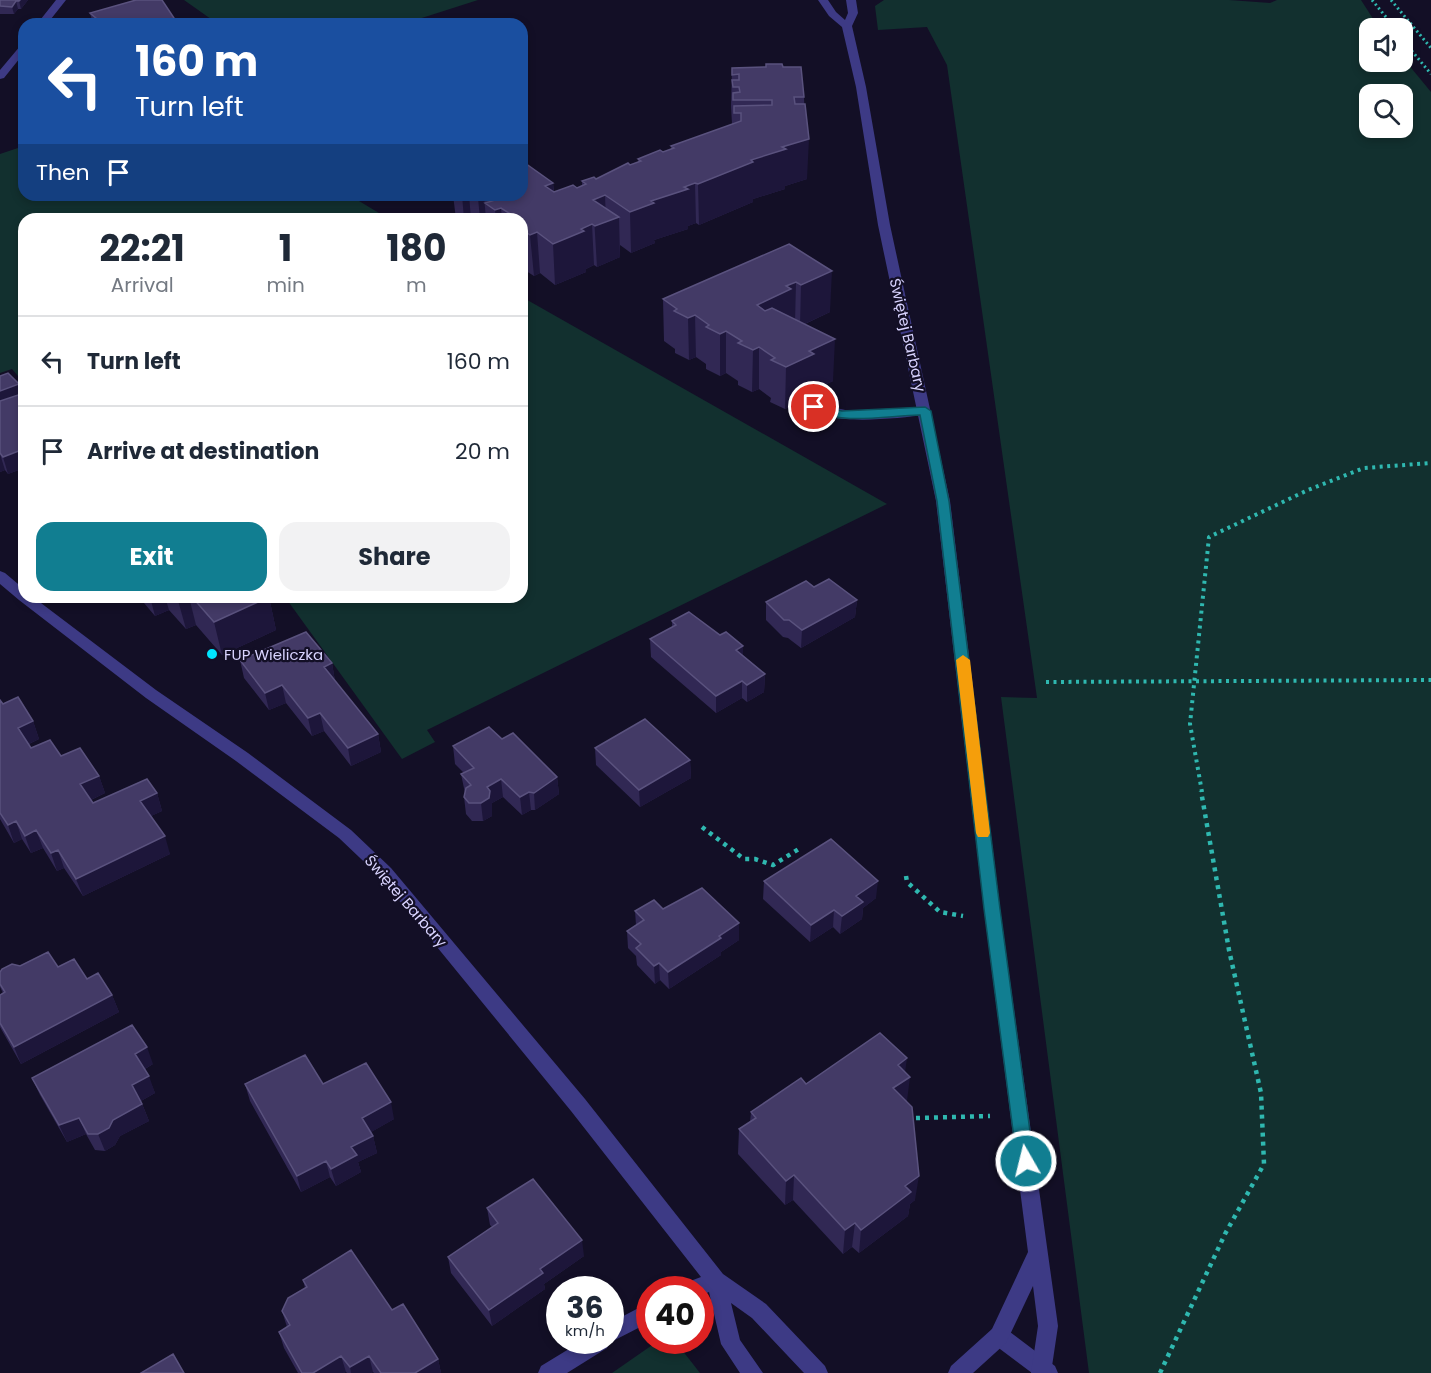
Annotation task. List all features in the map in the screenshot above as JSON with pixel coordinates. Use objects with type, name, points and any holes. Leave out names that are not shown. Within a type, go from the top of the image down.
[{"type":"street","points":[[47,18],[61,0]]},
{"type":"street","points":[[823,0],[832,14],[847,26]]},
{"type":"street","name":"Świętej Barbary","points":[[850,0],[853,13],[847,26],[861,87],[886,235],[943,501],[992,909],[1048,1326],[1044,1372]]},
{"type":"street","points":[[0,76],[18,54]]},
{"type":"street","points":[[814,407],[826,413],[842,415],[925,411]]},
{"type":"street","name":"Świętej Barbary","points":[[0,576],[18,592]]},
{"type":"street","name":"Świętej Barbary","points":[[32,603],[151,694],[242,757],[345,834],[385,872],[571,1096],[716,1280],[759,1311],[818,1373]]},
{"type":"street","points":[[958,1373],[999,1336],[1038,1253]]},
{"type":"street","name":"Świętej Barbary","points":[[716,1280],[731,1344],[753,1373]]},
{"type":"street","points":[[999,1336],[1044,1372]]},
{"type":"street","points":[[548,1373],[579,1354]]},
{"type":"path","points":[[1372,0],[1387,18]]},
{"type":"path","points":[[1391,0],[1431,48]]},
{"type":"path","points":[[1413,52],[1431,74]]},
{"type":"path","points":[[1160,1373],[1225,1233],[1264,1164],[1261,1092],[1228,950],[1190,724],[1209,537],[1308,490],[1364,468],[1431,463]]},
{"type":"path","points":[[1046,682],[1431,680]]},
{"type":"path","points":[[702,827],[744,859],[755,859],[772,865],[802,847]]},
{"type":"path","points":[[906,876],[907,882],[940,912]]},
{"type":"path","points":[[916,1118],[994,1116]]},
{"type":"green space","points":[[184,0],[478,0],[422,18],[210,18]]},
{"type":"green space","points":[[884,0],[1229,0],[1270,3],[1277,0],[1361,0],[1373,18],[1359,18],[1359,72],[1413,72],[1413,70],[1431,92],[1431,1373],[1089,1373],[1001,697],[1037,698],[947,65],[927,27],[878,30],[875,6]]},
{"type":"green space","points":[[18,148],[18,201],[359,201],[379,213],[18,213],[18,376],[12,369],[0,373],[0,154]]},
{"type":"green space","points":[[528,300],[887,504],[427,730],[435,742],[402,759],[289,603],[528,603]]},
{"type":"green space","points":[[639,1354],[685,1354],[700,1373],[612,1373]]},
{"type":"building","points":[[0,0],[20,0],[16,1],[12,7],[0,6]]},
{"type":"building","points":[[136,0],[162,0],[174,18],[96,18],[90,13]]},
{"type":"building","points":[[766,64],[782,64],[783,67],[801,67],[804,97],[794,97],[795,104],[805,104],[809,139],[782,147],[786,149],[751,160],[753,162],[698,184],[684,187],[688,189],[651,201],[654,203],[630,212],[605,195],[593,200],[619,217],[595,226],[592,224],[581,229],[584,231],[553,244],[537,232],[530,235],[528,234],[528,213],[509,213],[501,208],[495,210],[485,203],[528,201],[528,165],[553,183],[545,186],[554,192],[573,185],[577,188],[586,184],[582,181],[594,177],[596,179],[628,163],[630,165],[641,161],[638,159],[660,150],[663,152],[674,148],[671,146],[741,121],[741,113],[734,113],[734,106],[772,105],[772,100],[733,100],[733,93],[740,92],[739,87],[733,87],[732,80],[739,80],[739,74],[732,75],[732,68],[766,67]]},
{"type":"building","points":[[789,244],[832,271],[801,285],[796,282],[786,286],[791,289],[757,305],[765,311],[772,308],[835,339],[809,351],[814,354],[786,367],[771,360],[775,358],[759,347],[753,350],[738,343],[742,341],[726,331],[720,334],[706,327],[709,325],[695,315],[688,318],[674,311],[677,309],[663,299]]},
{"type":"building","points":[[8,373],[18,384],[0,391],[0,376]]},
{"type":"building","points":[[18,395],[18,451],[3,457],[0,453],[0,401]]},
{"type":"building","points":[[829,579],[857,600],[802,630],[789,620],[784,620],[766,602],[806,581],[814,587]]},
{"type":"building","points":[[197,603],[256,603],[214,622]]},
{"type":"building","points":[[689,612],[720,635],[726,632],[743,646],[736,650],[765,674],[747,685],[742,681],[716,696],[650,639],[676,625],[672,621]]},
{"type":"building","points":[[306,632],[332,663],[324,667],[378,734],[348,748],[320,713],[308,718],[282,685],[265,693],[240,660]]},
{"type":"building","points":[[18,697],[33,721],[18,728],[31,748],[50,740],[61,756],[80,748],[99,776],[80,784],[93,803],[147,779],[157,793],[140,801],[165,836],[76,879],[58,850],[51,853],[36,830],[25,836],[16,821],[8,825],[0,813],[0,700],[3,704]]},
{"type":"building","points":[[645,719],[690,760],[639,790],[595,748]]},
{"type":"building","points":[[489,727],[502,739],[513,733],[557,777],[534,793],[529,792],[520,797],[501,779],[487,787],[490,791],[489,798],[481,803],[469,803],[464,797],[466,788],[471,785],[461,774],[474,768],[453,746]]},
{"type":"building","points":[[831,839],[878,881],[856,896],[863,902],[842,916],[834,910],[811,925],[764,881]]},
{"type":"building","points":[[702,888],[739,923],[719,936],[721,938],[668,972],[659,963],[654,966],[636,948],[641,944],[627,931],[644,920],[635,911],[654,900],[663,909]]},
{"type":"building","points":[[48,952],[58,967],[74,959],[87,979],[98,973],[112,995],[14,1047],[0,1023],[0,995],[5,992],[0,984],[0,972],[12,964],[20,966]]},
{"type":"building","points":[[132,1025],[147,1047],[135,1054],[149,1076],[132,1085],[142,1104],[113,1120],[109,1128],[98,1134],[88,1134],[79,1118],[59,1125],[32,1078]]},
{"type":"building","points":[[880,1033],[907,1058],[898,1065],[910,1077],[893,1088],[912,1107],[919,1176],[905,1186],[911,1192],[861,1230],[855,1223],[845,1230],[794,1175],[786,1181],[739,1129],[756,1118],[751,1112],[801,1078],[806,1084]]},
{"type":"building","points":[[305,1055],[323,1084],[366,1063],[391,1102],[362,1118],[373,1136],[351,1147],[357,1155],[331,1169],[326,1161],[297,1176],[245,1084]]},
{"type":"building","points":[[533,1179],[582,1240],[540,1269],[543,1273],[489,1310],[448,1257],[498,1223],[487,1208]]},
{"type":"building","points":[[351,1250],[392,1310],[403,1304],[438,1359],[415,1373],[381,1373],[369,1356],[350,1367],[341,1356],[313,1373],[302,1373],[279,1332],[290,1325],[282,1311],[288,1298],[307,1287],[303,1280]]},
{"type":"building","points":[[173,1354],[184,1373],[141,1373]]},
{"type":"slow traffic","points":[[963,660],[983,833]]},
{"type":"place","name":"FUP Wieliczka","points":[[212,654]]},
{"type":"route","points":[[814,407],[826,413],[842,415],[925,411],[943,501],[992,909],[1026,1161]]}]
